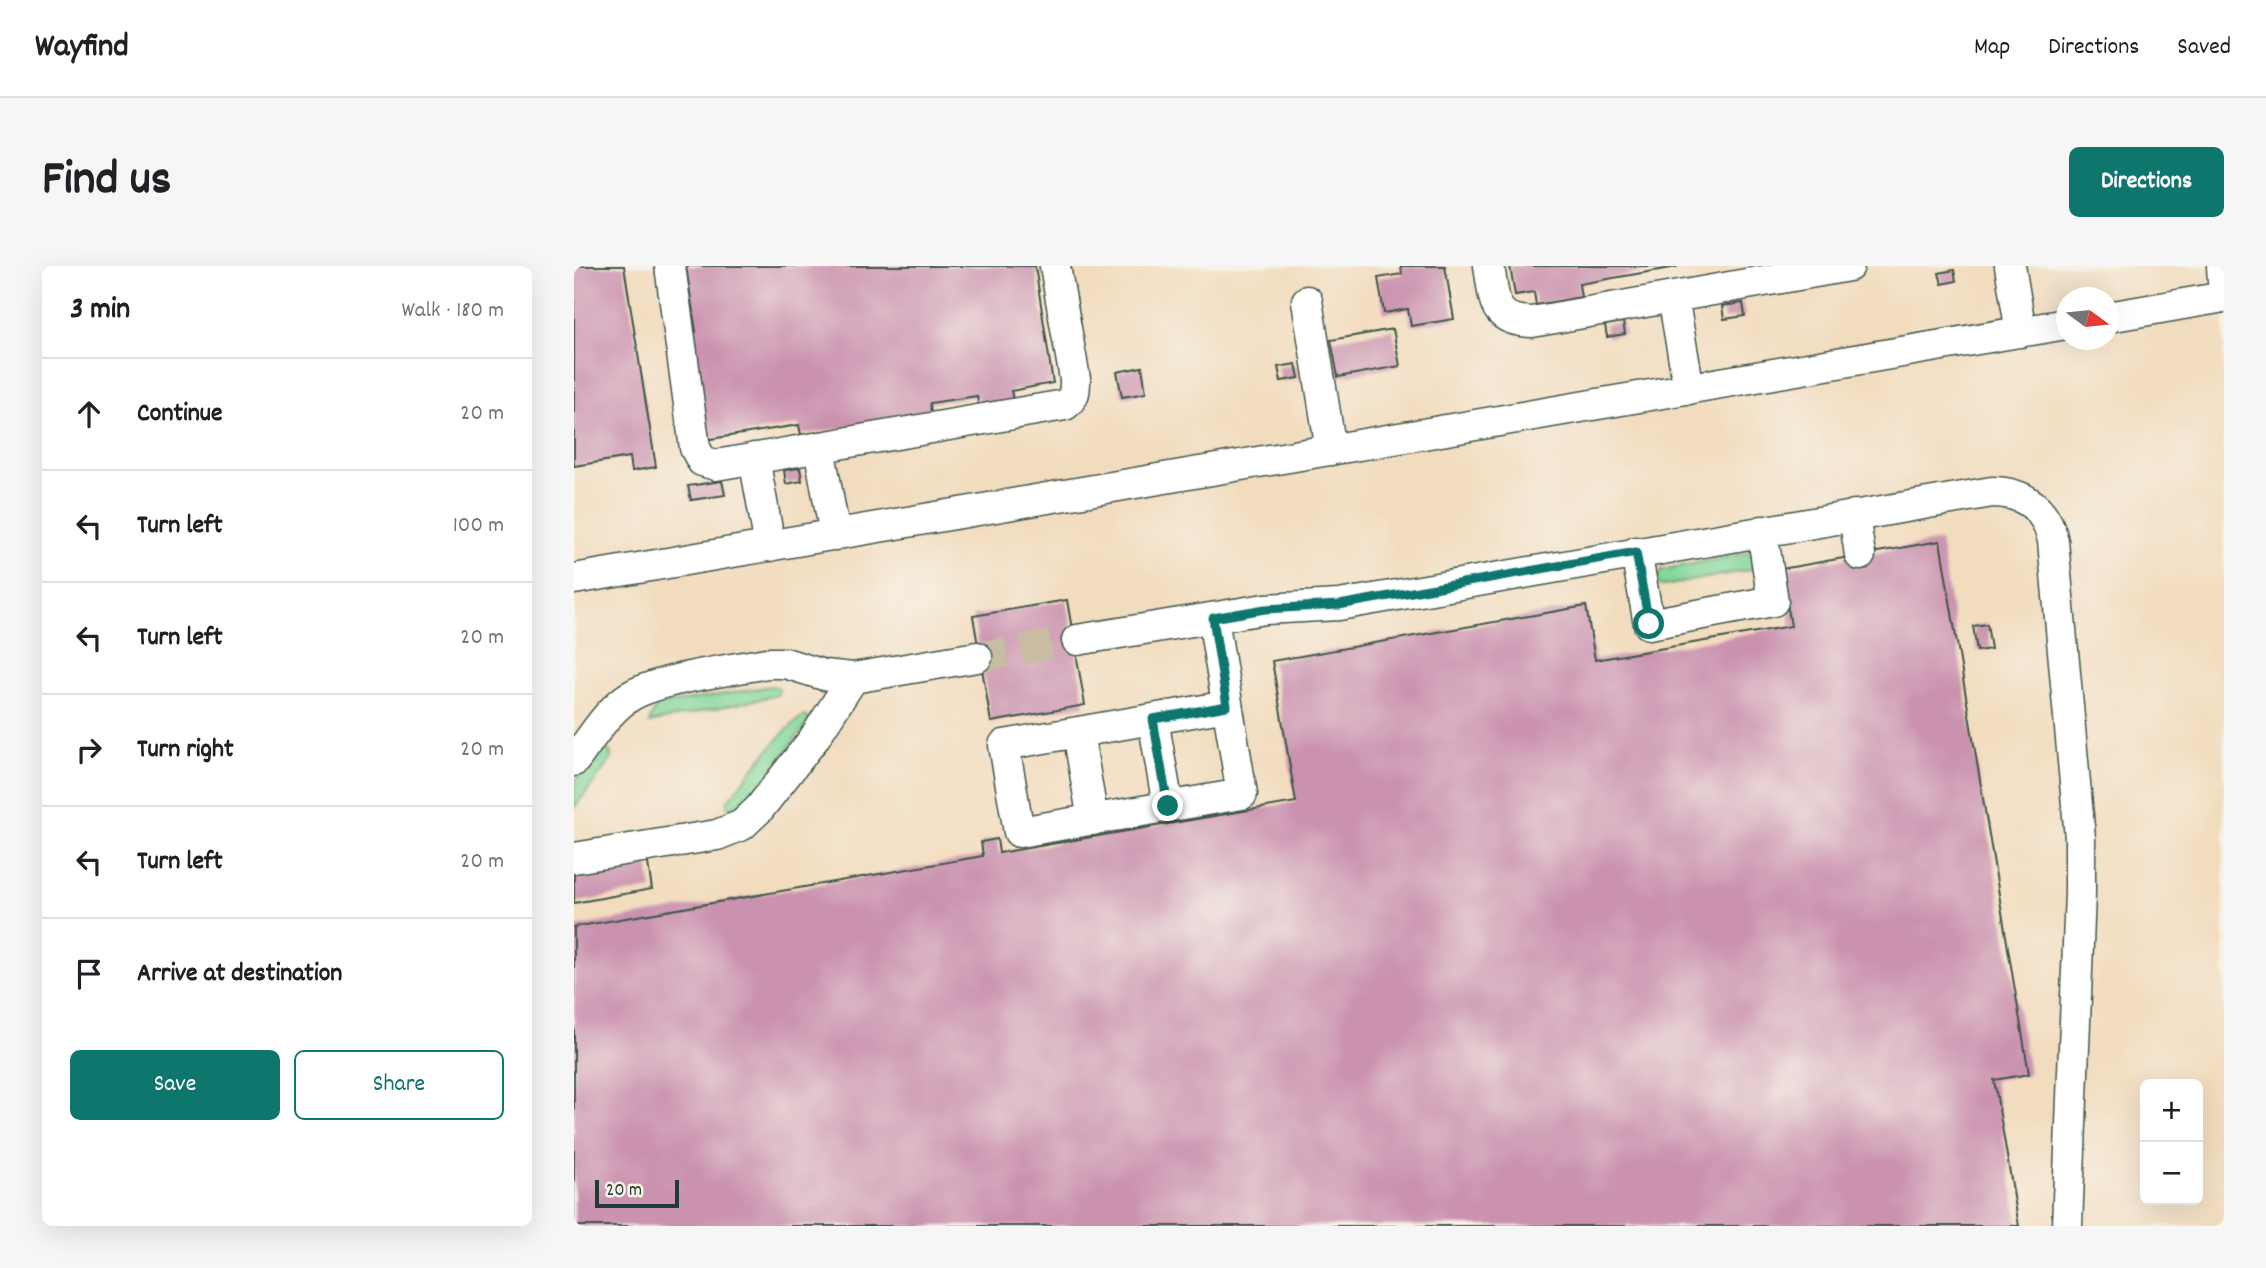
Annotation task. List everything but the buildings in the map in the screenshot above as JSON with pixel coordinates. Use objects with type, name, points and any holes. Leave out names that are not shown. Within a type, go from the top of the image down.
[{"type":"street","points":[[670,266],[698,455],[702,461],[716,465],[1055,408],[1072,401],[1075,379],[1055,266]]},
{"type":"street","points":[[1489,266],[1496,303],[1501,313],[1509,319],[1521,322],[1844,266]]},
{"type":"street","points":[[2010,266],[2021,332]]},
{"type":"street","points":[[2119,315],[2224,296],[2221,266]]},
{"type":"street","points":[[1673,297],[1689,388]]},
{"type":"street","points":[[1307,301],[1331,450]]},
{"type":"street","points":[[574,579],[2056,326]]},
{"type":"street","points":[[819,447],[835,535]]},
{"type":"street","points":[[754,458],[770,546]]},
{"type":"street","points":[[1077,640],[1265,609],[1339,605],[1992,492],[2015,494],[2034,504],[2052,532],[2081,866],[2067,1226]]},
{"type":"street","points":[[1854,515],[1860,555]]},
{"type":"street","points":[[1636,552],[1649,624],[1773,601],[1762,531]]},
{"type":"street","points":[[1213,618],[1242,794],[1019,832],[1004,745],[1227,706]]},
{"type":"street","points":[[574,761],[612,711],[648,687],[772,663],[785,663],[824,675],[853,678],[977,657]]},
{"type":"street","points":[[574,858],[717,835],[742,825],[759,809],[806,750],[853,678]]},
{"type":"street","points":[[1153,719],[1168,806]]},
{"type":"street","points":[[1078,732],[1093,820]]},
{"type":"green space","points":[[1753,553],[1756,567],[1753,569],[1658,585],[1657,577],[1662,570]]},
{"type":"green space","points":[[771,686],[779,688],[778,695],[649,723],[656,706]]},
{"type":"green space","points":[[805,716],[810,720],[755,792],[743,805],[731,808],[727,806],[728,800],[777,740]]},
{"type":"green space","points":[[605,748],[611,753],[611,760],[574,808],[574,783],[597,752]]},
{"type":"tunnel","points":[[977,657],[1077,640]]},
{"type":"route","points":[[1168,806],[1153,719],[1227,706],[1213,618],[1265,609],[1339,605],[1636,552],[1649,624]]}]
